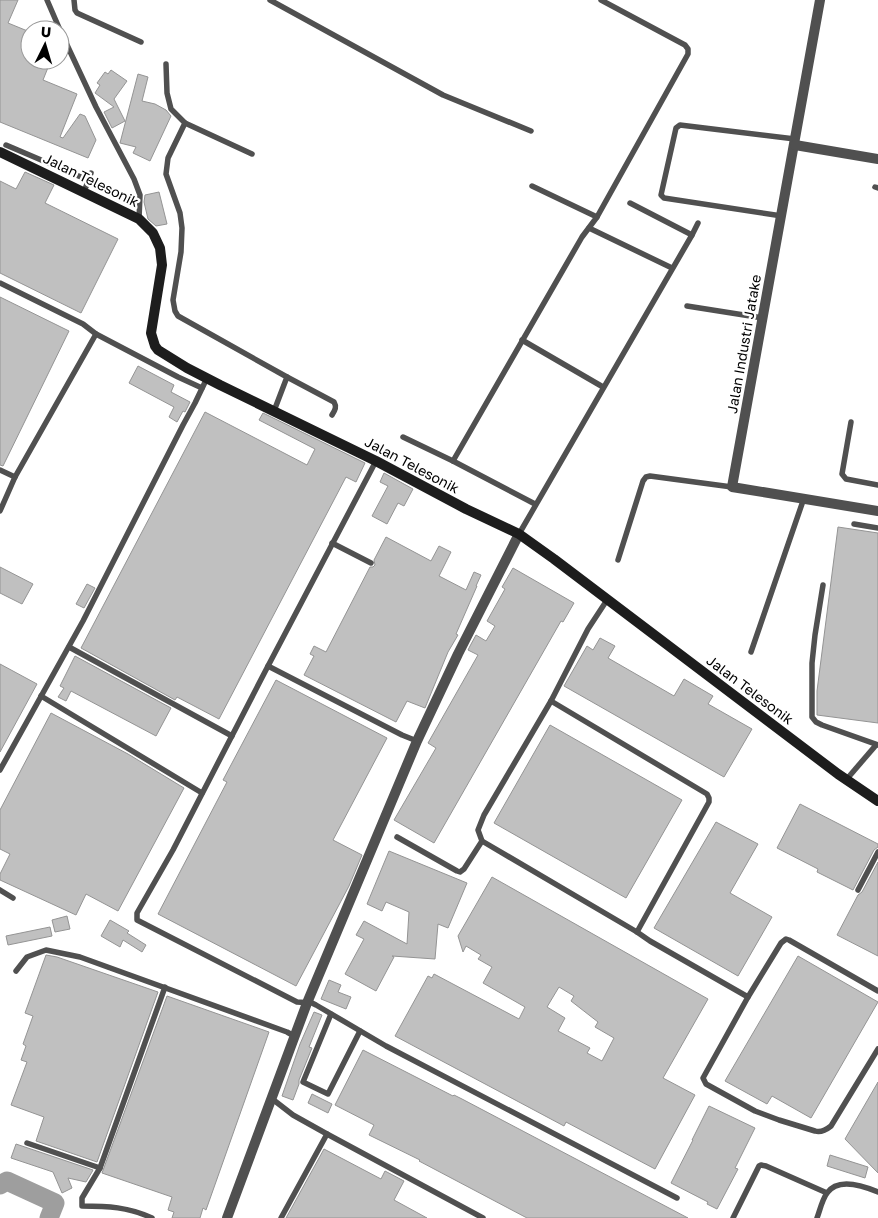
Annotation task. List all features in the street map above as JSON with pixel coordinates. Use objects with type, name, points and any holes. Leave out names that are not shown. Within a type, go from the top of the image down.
[{"type":"street","name":"Jalan Industri Jatake","points":[[732,487],[820,0]]},
{"type":"street","points":[[795,142],[878,159]]},
{"type":"street","name":"Jalan Telesonik","points":[[3,148],[84,192],[139,218],[153,233],[160,248],[162,265],[151,333],[155,346],[205,383],[274,411],[519,534],[554,558],[846,780],[878,801]]},
{"type":"street","points":[[732,487],[878,510]]},
{"type":"street","points":[[227,1218],[307,1003],[417,741],[458,654],[519,534]]},
{"type":"lane","points":[[47,0],[56,20]]},
{"type":"lane","points":[[74,0],[77,13],[141,42]]},
{"type":"lane","points":[[270,0],[443,95],[531,131]]},
{"type":"lane","points":[[453,461],[582,237],[597,217],[688,54],[688,49],[685,45],[601,0]]},
{"type":"lane","points":[[70,51],[96,107],[134,179],[140,195],[139,218]]},
{"type":"lane","points":[[166,64],[166,93],[171,109],[185,123],[252,154]]},
{"type":"lane","points":[[185,123],[168,158],[166,174],[180,213],[182,228],[181,252],[173,300],[175,311],[178,316],[334,402],[336,405],[332,415]]},
{"type":"lane","points":[[782,216],[664,198],[661,195],[676,128],[680,125],[795,142]]},
{"type":"lane","points":[[3,148],[88,180]]},
{"type":"lane","points":[[84,192],[91,173]]},
{"type":"lane","points":[[532,186],[597,217]]},
{"type":"lane","points":[[630,203],[692,235]]},
{"type":"lane","points":[[519,534],[698,223]]},
{"type":"lane","points":[[589,228],[672,268]]},
{"type":"lane","points":[[0,282],[83,324],[96,334],[178,377],[205,383],[83,622],[0,770]]},
{"type":"lane","points":[[687,306],[763,318]]},
{"type":"lane","points":[[0,511],[16,477],[96,334]]},
{"type":"lane","points":[[522,340],[604,386]]},
{"type":"lane","points":[[274,411],[287,377]]},
{"type":"lane","points":[[851,422],[842,474],[846,479],[878,485]]},
{"type":"lane","points":[[403,437],[535,504]]},
{"type":"lane","points":[[376,461],[173,850],[137,914],[137,920],[297,1002],[316,1005],[395,1050],[677,1198]]},
{"type":"lane","points":[[0,470],[16,477]]},
{"type":"lane","points":[[618,560],[642,481],[646,477],[732,487]]},
{"type":"lane","points":[[751,652],[804,498]]},
{"type":"lane","points":[[854,524],[878,528]]},
{"type":"lane","points":[[332,543],[371,563]]},
{"type":"lane","points":[[823,585],[812,663],[812,717],[822,725],[877,745],[846,780]]},
{"type":"lane","points":[[607,600],[588,629],[551,701],[484,815],[478,830],[482,841],[748,997]]},
{"type":"lane","points":[[69,647],[232,736]]},
{"type":"lane","points":[[268,666],[417,741]]},
{"type":"lane","points":[[41,696],[202,793]]},
{"type":"lane","points":[[551,701],[707,794],[709,798],[709,802],[637,932]]},
{"type":"lane","points":[[397,837],[460,872],[464,869],[482,841]]},
{"type":"lane","points":[[858,890],[878,852]]},
{"type":"lane","points":[[0,890],[13,898]]},
{"type":"lane","points":[[878,991],[786,939],[781,943],[748,997],[703,1078],[706,1084],[762,1114],[818,1132],[826,1130],[831,1126],[878,1049]]},
{"type":"lane","points":[[16,971],[28,957],[46,950],[80,956],[294,1036]]},
{"type":"lane","points":[[152,1218],[140,1212],[116,1206],[82,1206],[82,1198],[100,1168],[165,987]]},
{"type":"lane","points":[[331,1014],[303,1082],[328,1094],[360,1031]]},
{"type":"lane","points":[[271,1098],[294,1115],[327,1134],[483,1218]]},
{"type":"lane","points":[[282,1218],[327,1134]]},
{"type":"lane","points":[[27,1143],[100,1168]]},
{"type":"lane","points":[[733,1218],[761,1165],[827,1193]]},
{"type":"lane","points":[[816,1218],[827,1193],[834,1186],[844,1183],[870,1188],[878,1192]]},
{"type":"building","points":[[0,0],[18,0],[8,23],[20,28],[20,70],[47,70],[43,80],[77,94],[60,137],[63,138],[80,114],[85,116],[96,140],[88,158],[0,122]]},
{"type":"building","points":[[111,70],[127,81],[114,99],[125,121],[112,128],[104,112],[114,107],[95,93],[100,85],[97,83],[105,72],[108,74]]},
{"type":"building","points":[[138,74],[148,77],[142,101],[155,104],[166,110],[171,116],[150,161],[133,153],[136,147],[120,143]]},
{"type":"building","points":[[25,172],[54,185],[45,203],[118,239],[81,313],[0,273],[0,181],[16,189]]},
{"type":"building","points":[[159,192],[167,224],[156,226],[148,219],[144,202],[145,195]]},
{"type":"building","points":[[0,297],[69,331],[3,466],[0,465]]},
{"type":"building","points":[[138,366],[174,385],[171,392],[190,402],[177,422],[169,417],[174,407],[129,383]]},
{"type":"building","points":[[205,412],[307,465],[315,449],[259,420],[263,413],[365,463],[356,482],[346,477],[219,719],[177,697],[175,700],[81,648]]},
{"type":"building","points":[[384,473],[413,489],[404,506],[398,503],[387,524],[372,516],[388,486],[380,482]]},
{"type":"building","points":[[838,527],[878,533],[878,723],[817,715],[817,691]]},
{"type":"building","points":[[386,537],[431,561],[439,546],[451,552],[439,576],[466,590],[474,572],[481,575],[456,634],[458,635],[448,652],[425,708],[407,701],[396,722],[304,675],[314,656],[310,654],[314,646],[326,652],[370,567],[375,565],[374,560]]},
{"type":"building","points":[[0,567],[33,584],[22,604],[0,593]]},
{"type":"building","points":[[513,568],[574,603],[563,622],[561,621],[434,843],[394,820],[436,748],[428,743],[478,655],[468,650],[470,646],[476,635],[486,641],[495,626],[487,621],[505,589],[502,587]]},
{"type":"building","points":[[87,584],[95,588],[84,608],[76,604]]},
{"type":"building","points":[[600,638],[615,646],[608,658],[674,696],[684,679],[713,696],[708,704],[752,729],[724,777],[564,686],[587,646],[593,650]]},
{"type":"building","points":[[75,656],[171,708],[156,736],[71,691],[66,701],[58,697],[64,688],[60,686]]},
{"type":"building","points":[[0,664],[37,684],[0,752]]},
{"type":"building","points":[[276,680],[387,738],[333,840],[362,855],[349,886],[296,986],[158,914],[227,782],[223,780]]},
{"type":"building","points":[[51,713],[128,754],[184,788],[118,911],[86,894],[76,915],[0,880],[0,874],[10,854],[0,849],[0,810]]},
{"type":"building","points":[[550,725],[682,800],[626,898],[494,823]]},
{"type":"building","points":[[800,804],[878,844],[853,890],[817,872],[818,869],[777,848]]},
{"type":"building","points":[[716,822],[758,844],[730,893],[772,917],[738,976],[654,928]]},
{"type":"building","points":[[389,851],[467,883],[448,928],[438,924],[435,959],[392,956],[394,957],[376,991],[345,974],[364,939],[356,935],[364,921],[407,944],[409,912],[386,902],[382,911],[367,904]]},
{"type":"building","points":[[878,862],[878,956],[837,935]]},
{"type":"building","points":[[492,877],[708,999],[663,1078],[695,1095],[655,1169],[566,1122],[564,1126],[395,1036],[428,976],[432,978],[434,974],[519,1019],[525,1007],[483,983],[492,967],[478,959],[481,955],[466,946],[463,952],[458,936]],"holes":[[[559,987],[574,996],[571,1001],[598,1022],[595,1027],[614,1038],[602,1061],[587,1053],[590,1048],[558,1031],[565,1018],[547,1007]]]},
{"type":"building","points":[[67,916],[70,929],[55,932],[52,920]]},
{"type":"building","points":[[110,920],[129,931],[127,933],[146,945],[142,952],[123,940],[120,947],[101,936]]},
{"type":"building","points":[[50,927],[52,936],[8,945],[6,936]]},
{"type":"building","points":[[46,955],[57,957],[158,992],[97,1162],[36,1141],[44,1117],[11,1105],[27,1062],[21,1060],[26,1046],[23,1044],[33,1016],[25,1013]]},
{"type":"building","points":[[798,956],[878,1002],[811,1118],[772,1096],[767,1104],[725,1081]]},
{"type":"building","points":[[329,980],[341,985],[338,992],[351,997],[346,1009],[321,999]]},
{"type":"building","points":[[167,996],[269,1032],[206,1210],[203,1208],[200,1218],[172,1218],[174,1212],[168,1210],[172,1197],[102,1173]]},
{"type":"building","points":[[314,1012],[322,1015],[309,1047],[312,1048],[293,1100],[282,1096],[300,1044]]},
{"type":"building","points":[[363,1050],[462,1099],[688,1218],[527,1218],[420,1160],[369,1135],[374,1125],[335,1105]]},
{"type":"building","points":[[878,1082],[878,1173],[845,1139]]},
{"type":"building","points":[[312,1094],[332,1104],[328,1113],[308,1103]]},
{"type":"building","points":[[709,1106],[755,1128],[735,1168],[738,1169],[717,1209],[707,1204],[708,1202],[671,1183]]},
{"type":"building","points":[[16,1144],[93,1170],[86,1182],[68,1178],[72,1188],[62,1193],[53,1172],[11,1158]]},
{"type":"building","points":[[324,1149],[381,1179],[385,1171],[404,1181],[394,1200],[427,1218],[286,1218]]},
{"type":"building","points":[[830,1155],[868,1167],[865,1178],[827,1166]]},
{"type":"waterway","points":[[0,1185],[7,1181],[55,1203],[49,1218]]}]
